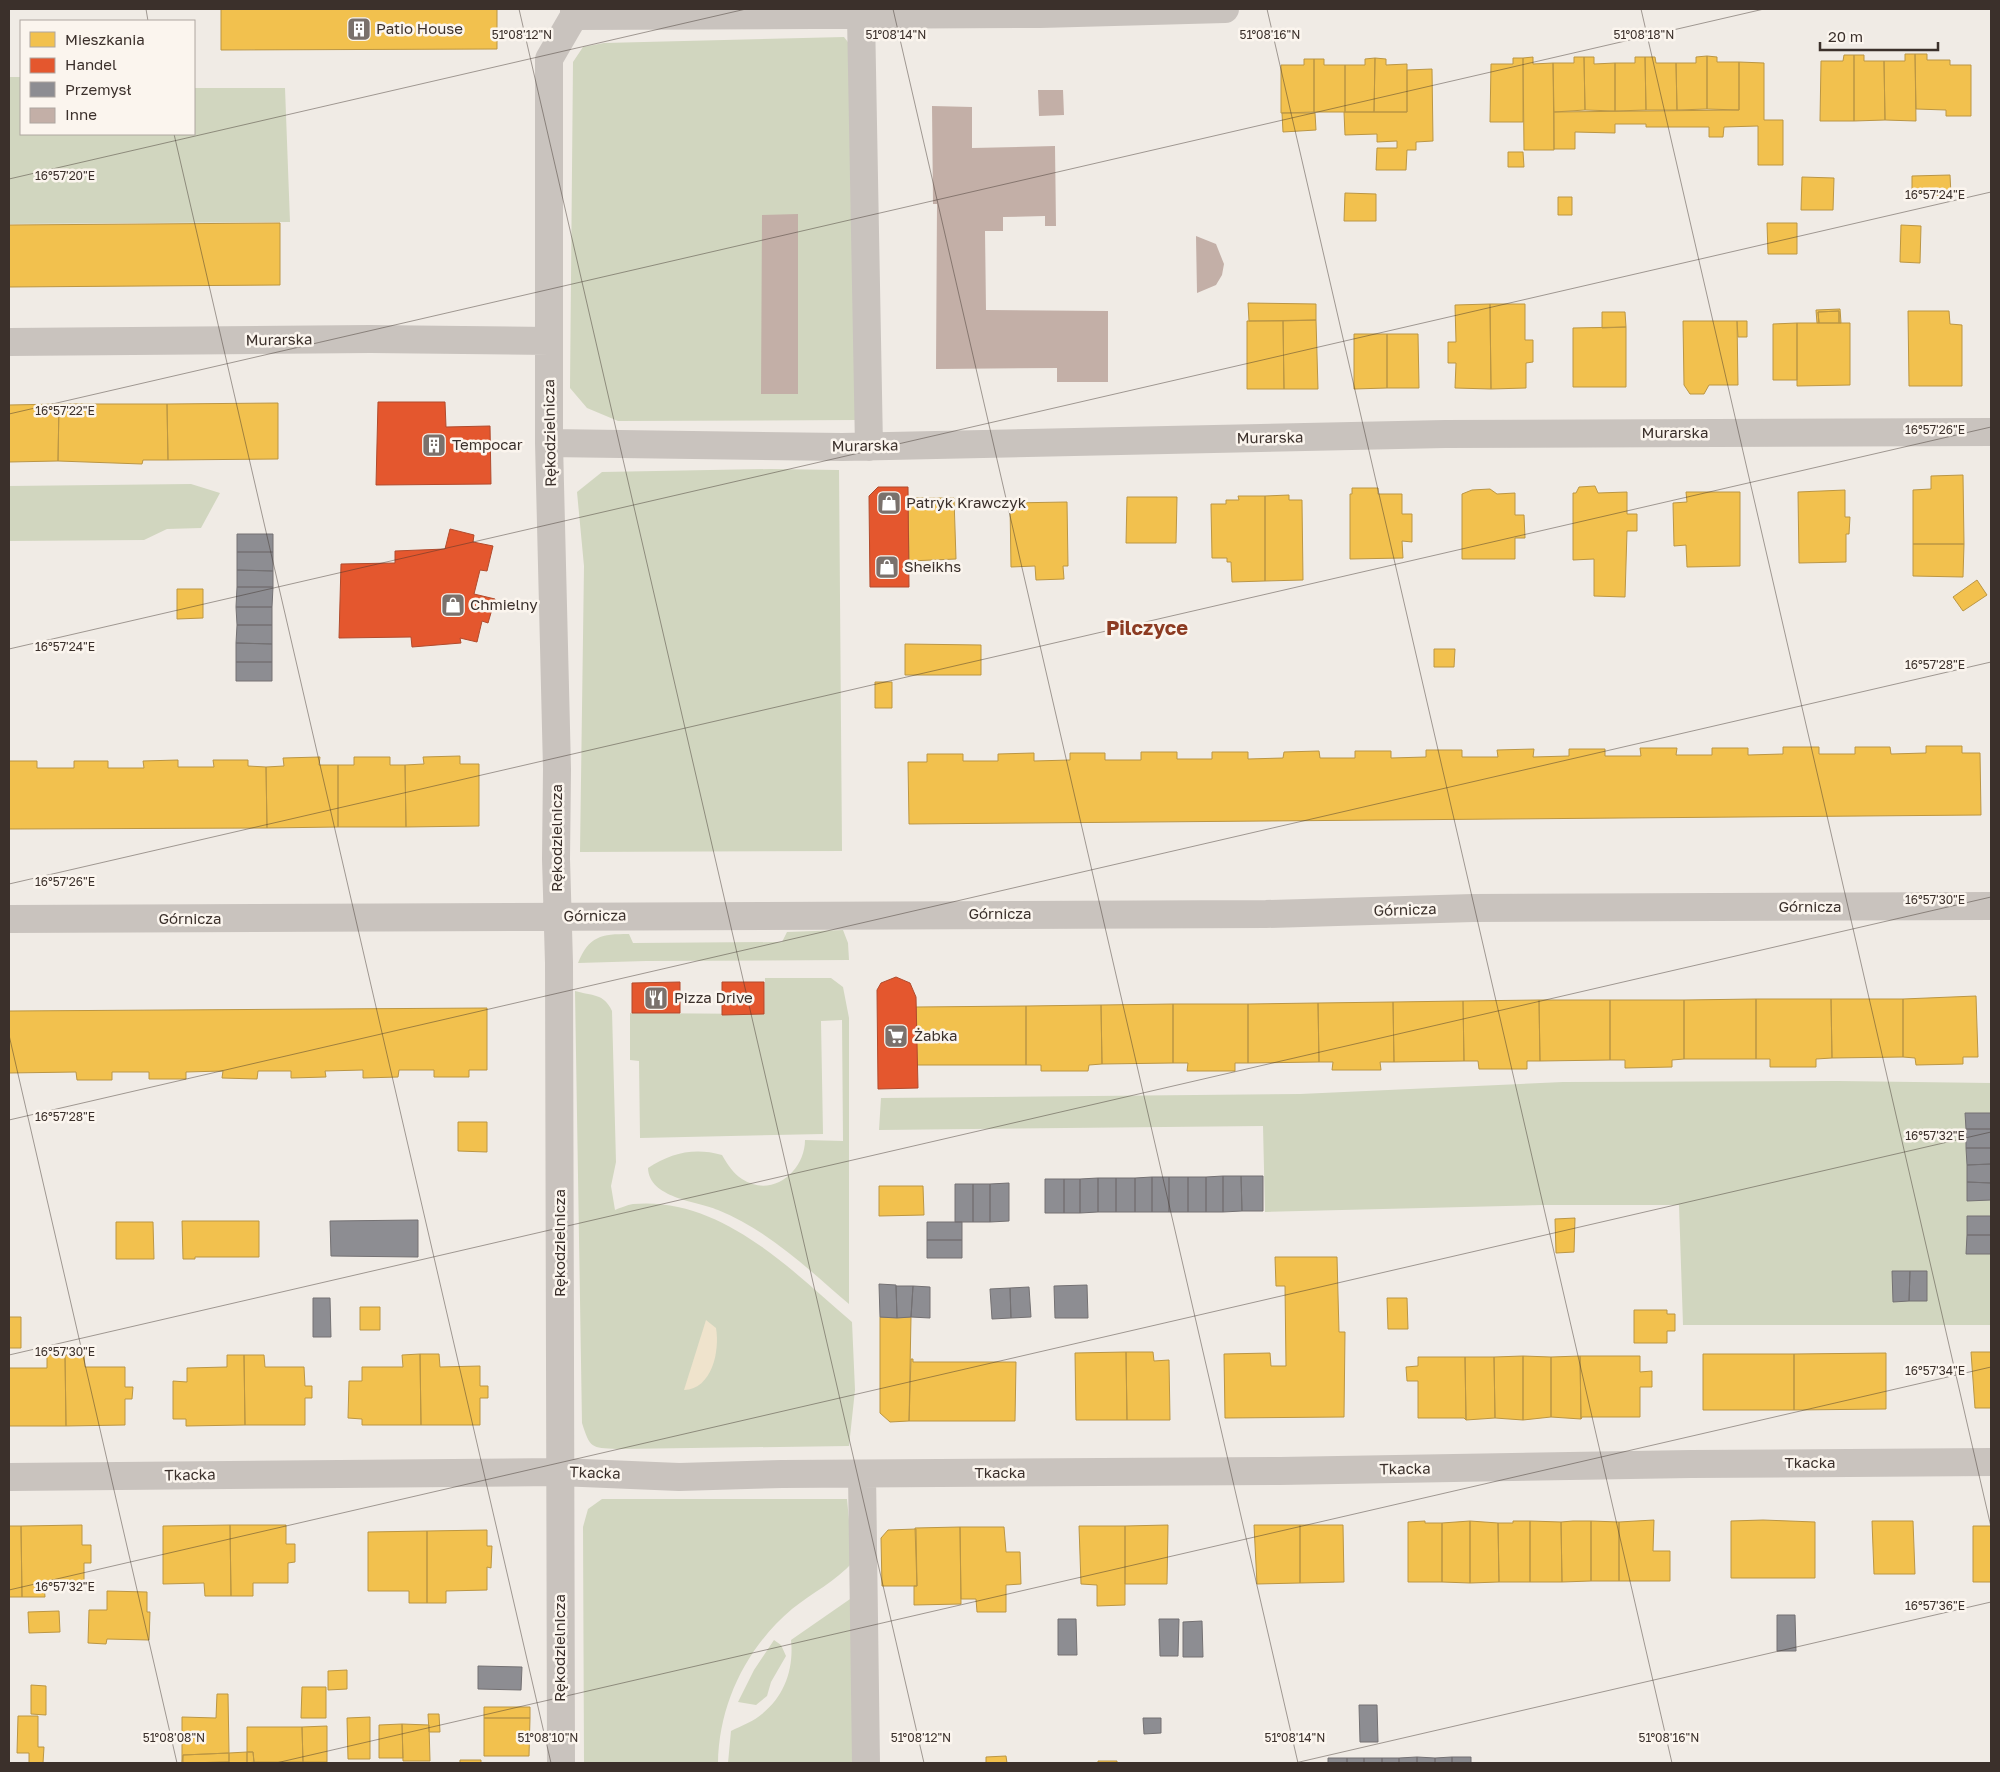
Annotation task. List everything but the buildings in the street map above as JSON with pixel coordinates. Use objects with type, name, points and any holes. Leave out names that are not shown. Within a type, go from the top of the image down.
[{"type":"street","points":[[574,12],[861,16],[1225,9]]},
{"type":"street","name":"Rękodzielnicza","points":[[561,1763],[559,1472],[560,1166],[557,769],[549,442],[549,59],[574,12]]},
{"type":"street","points":[[861,16],[869,447]]},
{"type":"street","name":"Murarska","points":[[9,342],[548,341]]},
{"type":"street","name":"Murarska","points":[[549,442],[869,447],[1445,434],[1991,432]]},
{"type":"street","name":"Górnicza","points":[[9,919],[1266,914],[1482,908],[1991,906]]},
{"type":"street","name":"Tkacka","points":[[9,1477],[559,1472],[680,1476],[1991,1462]]},
{"type":"street","points":[[862,1474],[866,1763]]},
{"type":"green space","points":[[844,37],[851,46],[857,420],[618,421],[587,408],[570,388],[573,62],[583,47],[604,43]]},
{"type":"green space","points":[[9,77],[20,77],[20,135],[195,135],[195,88],[285,88],[290,222],[9,224]]},
{"type":"green space","points":[[771,469],[839,470],[842,851],[580,852],[584,566],[577,492],[602,472]]},
{"type":"green space","points":[[191,484],[220,493],[201,528],[167,529],[144,540],[9,541],[9,486]]},
{"type":"green space","points":[[843,930],[848,943],[849,960],[578,963],[582,954],[592,942],[597,938],[611,935],[629,934],[633,943],[782,942],[787,932]]},
{"type":"green space","points":[[765,978],[831,978],[843,987],[849,1018],[849,1304],[787,1252],[754,1228],[718,1210],[675,1197],[656,1186],[650,1178],[648,1168],[665,1159],[683,1153],[702,1152],[722,1155],[736,1174],[753,1184],[764,1186],[775,1184],[785,1179],[793,1171],[804,1151],[805,1140],[843,1141],[842,1020],[821,1021],[823,1134],[640,1138],[639,1061],[630,1060],[630,1013],[764,1014]]},
{"type":"green space","points":[[575,991],[601,998],[609,1005],[612,1011],[616,1162],[611,1186],[615,1210],[633,1204],[665,1205],[696,1212],[725,1224],[753,1240],[779,1260],[852,1322],[855,1390],[849,1446],[617,1449],[597,1447],[590,1442],[582,1423]]},
{"type":"green space","points":[[1838,1081],[1991,1083],[1991,1325],[1683,1325],[1679,1205],[1542,1205],[1265,1212],[1263,1126],[879,1130],[881,1098],[1300,1094],[1563,1082]]},
{"type":"green space","points":[[602,1499],[847,1499],[853,1562],[832,1581],[792,1609],[776,1624],[749,1659],[738,1678],[730,1698],[724,1719],[718,1763],[584,1763],[583,1527],[588,1509]]},
{"type":"green space","points":[[853,1597],[856,1763],[728,1763],[731,1731],[762,1714],[777,1699],[782,1690],[791,1661],[791,1640]]},
{"type":"green space","points":[[774,1640],[781,1645],[786,1656],[771,1682],[767,1696],[756,1705],[738,1702],[754,1670]]},
{"type":"sand","points":[[706,1320],[716,1328],[717,1347],[712,1367],[701,1383],[694,1388],[684,1390]]},
{"type":"place","name":"Patio House","points":[[359,29]]},
{"type":"place","name":"Tempocar","points":[[434,445]]},
{"type":"place","name":"Patryk Krawczyk","points":[[889,503]]},
{"type":"place","name":"Sheikhs","points":[[887,567]]},
{"type":"place","name":"Chmielny","points":[[453,605]]},
{"type":"place","name":"Pizza Drive","points":[[656,998]]},
{"type":"place","name":"Żabka","points":[[896,1036]]},
{"type":"district","name":"Pilczyce","points":[[1147,628]]}]
